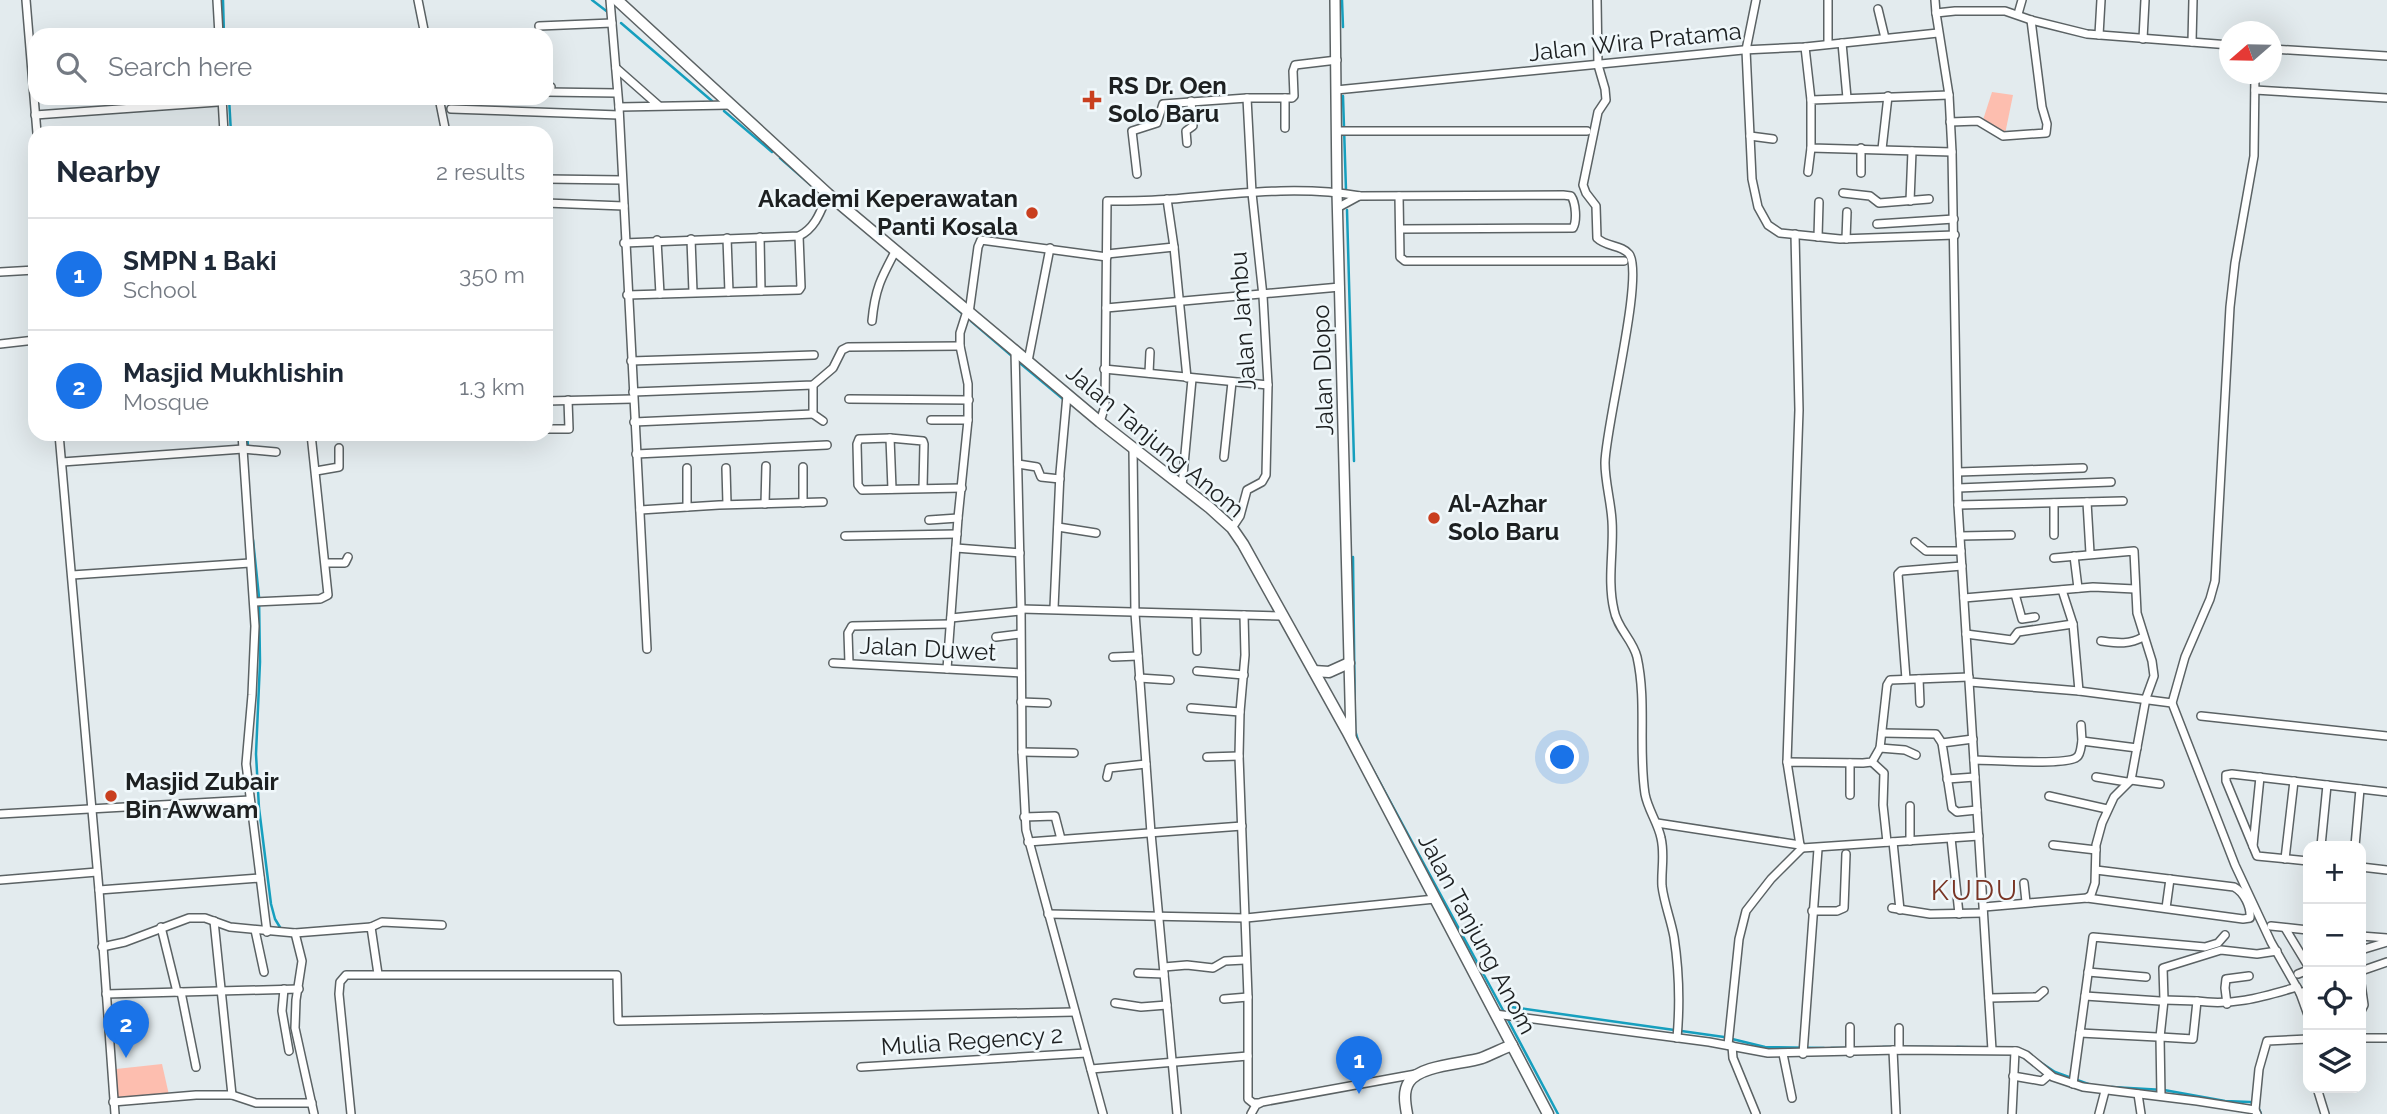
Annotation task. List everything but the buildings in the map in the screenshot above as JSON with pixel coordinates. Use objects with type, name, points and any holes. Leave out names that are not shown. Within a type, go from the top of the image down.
[{"type":"main road","name":"Jalan Tanjung Anom","points":[[617,0],[828,194],[1067,395],[1232,528],[1314,671],[1436,899],[1502,1014],[1512,1045],[1548,1114]]},
{"type":"main road","points":[[1314,671],[1329,672],[1349,663]]},
{"type":"main road","points":[[1407,1114],[1406,1090],[1412,1078],[1419,1073],[1474,1060],[1512,1045]]},
{"type":"street","points":[[26,0],[28,28]]},
{"type":"street","points":[[217,0],[219,28]]},
{"type":"street","points":[[418,0],[424,28]]},
{"type":"street","points":[[610,0],[619,111],[647,649]]},
{"type":"street","name":"Jalan Dlopo","points":[[1335,0],[1336,90],[1342,131],[1337,208],[1351,738]]},
{"type":"street","points":[[1597,0],[1598,65],[1606,100],[1598,112],[1583,186],[1596,206],[1597,238],[1604,244],[1625,251],[1633,262],[1631,307],[1605,463],[1612,523],[1612,599],[1614,613],[1637,659],[1644,717],[1641,742],[1646,796],[1657,823],[1663,853],[1662,887],[1676,957],[1677,1034]]},
{"type":"street","points":[[1756,0],[1746,50],[1752,179],[1758,207],[1773,230],[1846,239],[1955,234]]},
{"type":"street","points":[[1828,0],[1828,44]]},
{"type":"street","points":[[1935,0],[1949,95],[1955,234],[1958,505],[1991,1048]]},
{"type":"street","points":[[2018,14],[2022,0]]},
{"type":"street","points":[[2099,35],[2101,0]]},
{"type":"street","points":[[2143,40],[2145,0]]},
{"type":"street","points":[[2192,42],[2193,0]]},
{"type":"street","points":[[1878,9],[1885,38]]},
{"type":"street","points":[[1936,13],[1990,9],[2099,35],[2219,44]]},
{"type":"street","points":[[1950,122],[1978,121],[2003,136],[2046,133],[2048,124],[2042,107],[2031,20]]},
{"type":"street","points":[[539,26],[612,23]]},
{"type":"street","name":"Jalan Wira Pratama","points":[[1336,90],[1938,33]]},
{"type":"street","points":[[1842,43],[1847,98]]},
{"type":"street","points":[[1805,47],[1811,100],[1808,172]]},
{"type":"street","points":[[2282,49],[2387,56]]},
{"type":"street","points":[[1137,174],[1133,130],[1157,123],[1163,104],[1294,96],[1293,71],[1296,65],[1337,60]]},
{"type":"street","points":[[615,68],[658,105]]},
{"type":"street","points":[[2085,996],[2227,1004],[2302,990],[2277,951],[2235,864],[2172,703],[2185,657],[2215,581],[2230,307],[2254,156],[2255,84]]},
{"type":"street","points":[[553,89],[617,93]]},
{"type":"street","points":[[2255,90],[2387,99]]},
{"type":"street","points":[[1811,100],[1949,95]]},
{"type":"street","points":[[1882,149],[1888,96]]},
{"type":"street","name":"Jalan Jambu","points":[[1232,528],[1240,516],[1247,490],[1262,482],[1266,475],[1268,384],[1247,98]]},
{"type":"street","points":[[1285,98],[1285,128]]},
{"type":"street","points":[[1187,143],[1186,131],[1193,126],[1191,102]]},
{"type":"street","points":[[34,105],[36,126]]},
{"type":"street","points":[[35,115],[158,105]]},
{"type":"street","points":[[221,105],[223,126]]},
{"type":"street","points":[[440,105],[445,126]]},
{"type":"street","points":[[451,109],[619,111],[658,105],[730,105]]},
{"type":"street","points":[[1342,131],[1587,131]]},
{"type":"street","points":[[1750,136],[1773,139]]},
{"type":"street","points":[[1811,148],[1952,152]]},
{"type":"street","points":[[1861,148],[1861,173]]},
{"type":"street","points":[[1910,201],[1912,151]]},
{"type":"street","points":[[553,179],[622,180]]},
{"type":"street","points":[[1100,422],[1105,406],[1107,201],[1167,200],[1252,192],[1337,192],[1360,196],[1563,195],[1573,198],[1573,228],[1400,229]]},
{"type":"street","points":[[1843,193],[1870,196],[1879,203],[1928,199]]},
{"type":"street","points":[[624,243],[799,236],[811,229],[828,194]]},
{"type":"street","points":[[1399,195],[1400,257],[1407,262],[1624,261]]},
{"type":"street","points":[[1337,208],[1360,196]]},
{"type":"street","points":[[1167,200],[1190,378],[1182,486]]},
{"type":"street","points":[[1818,237],[1819,202]]},
{"type":"street","points":[[553,203],[624,206]]},
{"type":"street","points":[[1846,239],[1847,212]]},
{"type":"street","points":[[1877,224],[1954,219]]},
{"type":"street","points":[[1795,234],[1800,410],[1787,762],[1801,847]]},
{"type":"street","points":[[627,295],[800,289],[799,236]]},
{"type":"street","points":[[760,237],[761,291]]},
{"type":"street","points":[[727,238],[729,292]]},
{"type":"street","points":[[691,239],[693,292]]},
{"type":"street","points":[[657,240],[660,294]]},
{"type":"street","points":[[947,669],[969,400],[960,332],[968,312],[979,243],[981,240],[1107,256],[1174,247]]},
{"type":"street","points":[[1028,361],[1050,248]]},
{"type":"street","points":[[872,321],[879,281],[896,250]]},
{"type":"street","points":[[0,272],[28,270]]},
{"type":"street","points":[[1106,308],[1340,287]]},
{"type":"street","points":[[0,344],[28,341]]},
{"type":"street","points":[[553,401],[813,385],[833,368],[842,350],[848,347],[960,346]]},
{"type":"street","points":[[1015,352],[1024,817],[1028,842],[1103,1114]]},
{"type":"street","points":[[1149,373],[1150,352]]},
{"type":"street","points":[[631,361],[814,355]]},
{"type":"street","points":[[1104,369],[1268,384]]},
{"type":"street","points":[[1224,457],[1232,382]]},
{"type":"street","points":[[813,385],[813,414]]},
{"type":"street","points":[[1054,608],[1067,395]]},
{"type":"street","points":[[849,398],[969,400]]},
{"type":"street","points":[[553,429],[569,429],[568,400]]},
{"type":"street","points":[[634,422],[813,414],[823,421]]},
{"type":"street","points":[[932,420],[968,420]]},
{"type":"street","points":[[923,488],[924,443],[919,439],[861,438],[856,444],[859,488],[891,489],[962,488]]},
{"type":"street","points":[[890,438],[891,489]]},
{"type":"street","points":[[60,441],[99,890],[115,1114]]},
{"type":"street","points":[[242,441],[250,563],[257,602],[246,764],[267,932]]},
{"type":"street","points":[[257,602],[326,597],[329,593],[312,441]]},
{"type":"street","points":[[636,454],[827,445]]},
{"type":"street","points":[[316,471],[339,467],[339,448]]},
{"type":"street","points":[[62,462],[243,449],[276,452]]},
{"type":"street","points":[[1133,449],[1135,613],[1139,678],[1177,1114]]},
{"type":"street","points":[[1018,464],[1036,466],[1041,477],[1060,479]]},
{"type":"street","points":[[765,504],[766,466]]},
{"type":"street","points":[[803,467],[803,503]]},
{"type":"street","points":[[687,468],[687,506]]},
{"type":"street","points":[[726,468],[727,504]]},
{"type":"street","points":[[1958,472],[2083,468]]},
{"type":"street","points":[[1958,488],[2111,482]]},
{"type":"street","points":[[1958,505],[2123,501]]},
{"type":"street","points":[[640,510],[727,504],[823,502]]},
{"type":"street","points":[[2087,502],[2090,554]]},
{"type":"street","points":[[2054,503],[2054,535]]},
{"type":"street","points":[[929,520],[958,518]]},
{"type":"street","points":[[1058,527],[1096,533]]},
{"type":"street","points":[[845,536],[957,534]]},
{"type":"street","points":[[1960,536],[2011,535]]},
{"type":"street","points":[[1915,542],[1926,551],[1961,551]]},
{"type":"street","points":[[956,548],[1020,553]]},
{"type":"street","points":[[2054,558],[2134,551],[2137,613],[2154,670],[2129,781],[2107,809],[2096,850],[2093,890],[2087,898]]},
{"type":"street","points":[[326,563],[343,564],[348,556]]},
{"type":"street","points":[[2074,556],[2078,588]]},
{"type":"street","points":[[72,575],[250,563]]},
{"type":"street","points":[[1906,679],[1898,573],[1962,566]]},
{"type":"street","points":[[1965,598],[2078,588],[2135,589]]},
{"type":"street","points":[[2062,590],[2073,624],[2079,691]]},
{"type":"street","points":[[2015,594],[2026,630]]},
{"type":"street","points":[[849,663],[848,633],[852,626],[951,621],[1021,610],[1054,608],[1135,613],[1282,616]]},
{"type":"street","points":[[1196,614],[1197,651]]},
{"type":"street","points":[[1244,615],[1244,675],[1239,756],[1246,918],[1248,1099],[1258,1103],[1419,1073]]},
{"type":"street","points":[[2022,619],[2035,617]]},
{"type":"street","points":[[1966,634],[2012,640],[2016,633],[2026,630],[2073,624]]},
{"type":"street","points":[[996,637],[1020,634]]},
{"type":"street","points":[[2101,641],[2132,643],[2143,637]]},
{"type":"street","points":[[1113,657],[1138,656]]},
{"type":"street","name":"Jalan Duwet","points":[[833,663],[1021,673]]},
{"type":"street","points":[[1197,671],[1244,675]]},
{"type":"street","points":[[1139,678],[1170,680]]},
{"type":"street","points":[[1872,762],[1880,748],[1888,682],[1906,679],[1969,680],[2172,703]]},
{"type":"street","points":[[1919,679],[1920,703]]},
{"type":"street","points":[[1021,702],[1047,703]]},
{"type":"street","points":[[1191,708],[1240,712]]},
{"type":"street","points":[[2201,716],[2387,736]]},
{"type":"street","points":[[1974,760],[2044,762],[2073,759],[2079,754],[2081,725]]},
{"type":"street","points":[[1882,733],[1936,734],[1942,743],[1954,811],[1977,810]]},
{"type":"street","points":[[1942,743],[1973,739]]},
{"type":"street","points":[[2082,741],[2137,748]]},
{"type":"street","points":[[1880,748],[1905,750],[1916,755]]},
{"type":"street","points":[[1022,752],[1074,753]]},
{"type":"street","points":[[1207,757],[1239,756]]},
{"type":"street","points":[[1787,762],[1872,762],[1884,773],[1883,805],[1890,842],[1896,909],[1959,914],[2026,902],[2087,898],[2250,918],[2238,888],[2096,870]]},
{"type":"street","points":[[1850,763],[1850,795]]},
{"type":"street","points":[[1107,777],[1109,768],[1146,764]]},
{"type":"street","points":[[2303,861],[2256,856],[2225,778],[2232,774],[2387,792]]},
{"type":"street","points":[[1947,779],[1975,777]]},
{"type":"street","points":[[2096,777],[2160,784]]},
{"type":"street","points":[[2253,847],[2260,777]]},
{"type":"street","points":[[2285,859],[2294,781]]},
{"type":"street","points":[[2321,841],[2327,785]]},
{"type":"street","points":[[2355,841],[2360,789]]},
{"type":"street","points":[[2049,796],[2107,809]]},
{"type":"street","points":[[0,814],[250,800]]},
{"type":"street","points":[[1910,806],[1910,841]]},
{"type":"street","points":[[1024,817],[1055,816],[1061,839]]},
{"type":"street","points":[[1657,823],[1818,849],[1979,836]]},
{"type":"street","points":[[1028,842],[1242,826]]},
{"type":"street","points":[[1951,838],[1959,914]]},
{"type":"street","points":[[2053,845],[2096,850]]},
{"type":"street","points":[[1756,1114],[1729,1042],[1739,939],[1746,911],[1771,878],[1801,847]]},
{"type":"street","points":[[1803,1049],[1818,849]]},
{"type":"street","points":[[1812,911],[1838,911],[1844,908],[1846,854]]},
{"type":"street","points":[[2366,868],[2387,870]]},
{"type":"street","points":[[0,880],[97,872]]},
{"type":"street","points":[[99,890],[260,878]]},
{"type":"street","points":[[2166,908],[2170,879]]},
{"type":"street","points":[[2024,883],[2026,902]]},
{"type":"street","points":[[1048,915],[1246,918],[1436,899]]},
{"type":"street","points":[[102,947],[125,942],[189,919],[205,918],[230,927],[295,933],[371,927],[378,923],[395,922],[442,925]]},
{"type":"street","points":[[214,921],[232,1095]]},
{"type":"street","points":[[2271,926],[2303,930]]},
{"type":"street","points":[[161,927],[196,1067]]},
{"type":"street","points":[[371,927],[378,974]]},
{"type":"street","points":[[2285,928],[2307,967]]},
{"type":"street","points":[[256,930],[264,972]]},
{"type":"street","points":[[295,933],[302,961],[295,1028],[314,1114]]},
{"type":"street","points":[[2074,1081],[2093,937],[2205,947],[2218,943],[2225,935]]},
{"type":"street","points":[[2366,937],[2387,940]]},
{"type":"street","points":[[2366,948],[2387,940]]},
{"type":"street","points":[[2161,1092],[2159,1037],[2161,971],[2164,967],[2221,950],[2257,954],[2277,951]]},
{"type":"street","points":[[1138,974],[1187,965],[1213,968],[1225,961],[1245,960]]},
{"type":"street","points":[[2366,969],[2387,962]]},
{"type":"street","points":[[2298,974],[2303,971]]},
{"type":"street","points":[[2088,972],[2146,977]]},
{"type":"street","points":[[351,1114],[340,982],[346,975],[617,975],[618,1021],[1075,1012]]},
{"type":"street","points":[[2227,1004],[2226,979],[2249,976]]},
{"type":"street","points":[[284,989],[282,1011],[289,1051]]},
{"type":"street","points":[[106,994],[299,989]]},
{"type":"street","points":[[1989,998],[2037,997],[2044,991]]},
{"type":"street","points":[[1224,999],[1248,997]]},
{"type":"street","points":[[2080,1033],[2193,1039],[2197,1001]]},
{"type":"street","points":[[1115,1003],[1141,1007],[1167,1006]]},
{"type":"street","points":[[1502,1014],[1677,1034],[1729,1042],[1768,1053],[1783,1054],[1803,1049],[1991,1048],[2026,1055],[2049,1075],[2105,1091],[2138,1094],[2161,1092],[2255,1107],[2259,1069],[2267,1041],[2303,1039]]},
{"type":"street","points":[[1850,1027],[1850,1049]]},
{"type":"street","points":[[1896,1114],[1899,1028]]},
{"type":"street","points":[[2366,1038],[2387,1038]]},
{"type":"street","points":[[2012,1114],[2015,1051]]},
{"type":"street","name":"Mulia Regency 2","points":[[861,1067],[1086,1053]]},
{"type":"street","points":[[1783,1054],[1792,1098]]},
{"type":"street","points":[[1091,1069],[1248,1056]]},
{"type":"street","points":[[2013,1076],[2042,1080],[2049,1075]]},
{"type":"street","points":[[2099,1114],[2105,1091]]},
{"type":"street","points":[[2319,1093],[2325,1114]]},
{"type":"street","points":[[2138,1094],[2141,1114]]},
{"type":"street","points":[[113,1102],[195,1095],[232,1095],[256,1103],[312,1103]]},
{"type":"street","points":[[256,1103],[261,1114]]},
{"type":"street","points":[[1251,1114],[1258,1103]]},
{"type":"shaded area","points":[[1992,92],[2013,95],[2005,134],[1983,120]]},
{"type":"shaded area","points":[[162,1064],[169,1095],[118,1100],[116,1069]]},
{"type":"waterway","points":[[223,0],[224,28]]},
{"type":"waterway","points":[[592,0],[609,13]]},
{"type":"waterway","points":[[1342,0],[1343,27]]},
{"type":"waterway","points":[[621,23],[712,101]]},
{"type":"waterway","points":[[1343,96],[1346,190]]},
{"type":"waterway","points":[[229,105],[231,126]]},
{"type":"waterway","points":[[724,111],[772,152]]},
{"type":"waterway","points":[[780,158],[819,192]]},
{"type":"waterway","points":[[1347,210],[1354,461]]},
{"type":"waterway","points":[[897,258],[963,314]]},
{"type":"waterway","points":[[971,321],[1013,357]]},
{"type":"waterway","points":[[1021,364],[1063,399]]},
{"type":"waterway","points":[[248,441],[248,446]]},
{"type":"waterway","points":[[253,540],[259,597],[260,662],[256,754],[259,808],[271,904],[281,929]]},
{"type":"waterway","points":[[1353,557],[1355,730],[1359,744]]},
{"type":"waterway","points":[[1371,766],[1504,1012]]},
{"type":"waterway","points":[[1511,1007],[1724,1037],[1765,1047],[1824,1048]]},
{"type":"waterway","points":[[1507,1018],[1558,1114]]},
{"type":"waterway","points":[[1883,1047],[1933,1047]]},
{"type":"waterway","points":[[1957,1047],[2006,1048]]},
{"type":"waterway","points":[[1831,1048],[1866,1048]]},
{"type":"waterway","points":[[2040,1062],[2055,1072],[2091,1085]]},
{"type":"waterway","points":[[2112,1087],[2164,1090],[2225,1101],[2250,1102],[2257,1104],[2261,1114]]},
{"type":"place","name":"RS Dr. Oen Solo Baru","points":[[1092,100]]},
{"type":"place","name":"Akademi Keperawatan Panti Kosala","points":[[1032,213]]},
{"type":"place","name":"Al-Azhar Solo Baru","points":[[1434,518]]},
{"type":"place","name":"Masjid Zubair Bin Awwam","points":[[111,796]]},
{"type":"place","name":"Masjid Mukhlishin","points":[[126,1058]]},
{"type":"place","name":"SMPN 1 Baki","points":[[1359,1094]]},
{"type":"district","name":"KUDU","points":[[1975,890]]}]
